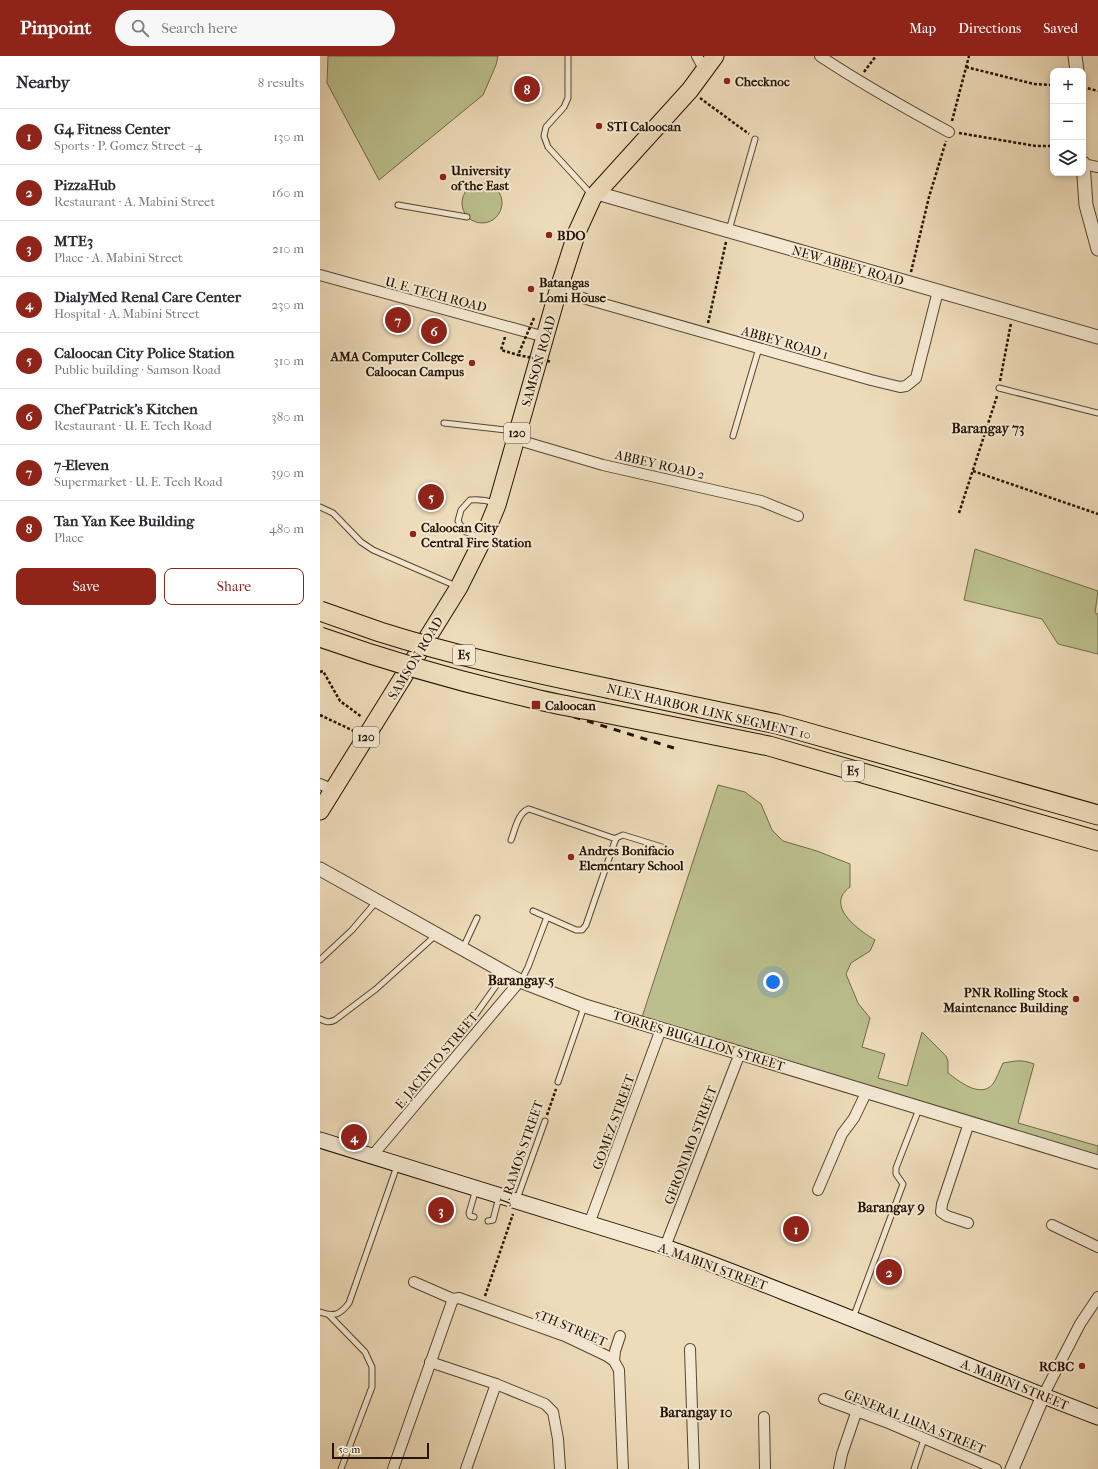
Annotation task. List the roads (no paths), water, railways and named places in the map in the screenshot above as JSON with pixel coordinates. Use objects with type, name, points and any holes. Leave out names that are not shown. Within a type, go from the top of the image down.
[{"type":"highway","name":"SAMSON ROAD","points":[[320,811],[327,787],[370,731],[459,587],[483,539],[498,504],[558,291],[578,232],[595,195],[690,90],[701,63],[715,56]]},
{"type":"highway","name":"NLEX HARBOR LINK SEGMENT 10","points":[[320,611],[381,632],[534,673],[777,724],[1098,815]]},
{"type":"highway","name":"NLEX HARBOR LINK SEGMENT 10","points":[[320,637],[378,657],[528,698],[769,746],[1098,841]]},
{"type":"main road","name":"A. MABINI STREET","points":[[320,1140],[398,1163],[516,1202],[664,1247],[712,1264],[1098,1417]]},
{"type":"street","points":[[820,56],[857,81],[949,132]]},
{"type":"street","points":[[1075,56],[1077,68]]},
{"type":"street","points":[[1086,164],[1098,167]]},
{"type":"street","points":[[1084,176],[1086,205],[1098,249]]},
{"type":"street","name":"NEW ABBEY ROAD","points":[[595,195],[729,231],[1098,337]]},
{"type":"street","name":"U. E. TECH ROAD","points":[[320,275],[545,337]]},
{"type":"street","name":"ABBEY ROAD 1","points":[[558,291],[900,387],[906,386],[916,378],[938,291]]},
{"type":"street","name":"ABBEY ROAD 2","points":[[517,435],[603,465],[761,502],[798,516]]},
{"type":"street","name":"TORRES BUGALLON STREET","points":[[320,869],[520,982],[585,1006],[1098,1162]]},
{"type":"street","name":"E. JACINTO STREET","points":[[372,1156],[520,982]]},
{"type":"street","name":"GOMEZ STREET","points":[[589,1224],[661,1029]]},
{"type":"street","name":"GERONIMO STREET","points":[[664,1247],[740,1053]]},
{"type":"street","points":[[818,1190],[842,1134],[854,1118],[866,1092]]},
{"type":"street","points":[[968,1223],[946,1216],[941,1212],[942,1204],[969,1123]]},
{"type":"street","points":[[1052,1225],[1098,1247]]},
{"type":"street","name":"5TH STREET","points":[[414,1282],[453,1299],[459,1298],[565,1336],[607,1356],[614,1361],[619,1370],[623,1469]]},
{"type":"street","points":[[1012,1469],[1043,1396],[1080,1324],[1098,1297]]},
{"type":"street","points":[[393,1469],[453,1299]]},
{"type":"street","points":[[614,1361],[615,1351],[620,1336]]},
{"type":"street","points":[[690,1349],[694,1469]]},
{"type":"street","points":[[430,1362],[496,1384],[545,1404],[550,1408],[558,1439],[560,1469]]},
{"type":"street","points":[[466,1469],[496,1384]]},
{"type":"street","name":"GENERAL LUNA STREET","points":[[824,1399],[857,1410],[996,1469]]},
{"type":"street","points":[[839,1469],[842,1454],[857,1410]]},
{"type":"street","points":[[764,1417],[765,1469]]},
{"type":"lane","points":[[568,56],[568,98],[564,107],[546,126],[544,136],[548,147],[595,195]]},
{"type":"lane","points":[[729,231],[755,139]]},
{"type":"lane","points":[[398,204],[467,217]]},
{"type":"lane","points":[[733,436],[759,348]]},
{"type":"lane","points":[[999,388],[1098,413]]},
{"type":"lane","points":[[444,423],[517,435]]},
{"type":"lane","points":[[483,539],[464,531],[458,521],[461,510],[470,500],[487,500],[498,504]]},
{"type":"lane","points":[[320,507],[333,513],[361,542],[373,550],[459,587]]},
{"type":"lane","points":[[511,840],[521,814],[529,808],[616,839]]},
{"type":"lane","points":[[533,911],[576,930],[585,928],[616,839],[623,835],[665,848]]},
{"type":"lane","points":[[320,960],[352,930],[377,901]]},
{"type":"lane","points":[[520,982],[528,966],[547,917]]},
{"type":"lane","points":[[462,949],[477,918]]},
{"type":"lane","points":[[320,1019],[330,1023],[335,1020],[376,989],[437,934]]},
{"type":"lane","points":[[460,1035],[505,973]]},
{"type":"lane","points":[[558,1082],[585,1006]]},
{"type":"lane","points":[[853,1319],[903,1184],[896,1174],[896,1168],[919,1107]]},
{"type":"lane","name":"J. RAMOS STREET","points":[[516,1202],[545,1121]]},
{"type":"lane","points":[[329,1315],[342,1312],[348,1303],[384,1208],[398,1163]]},
{"type":"lane","points":[[474,1217],[470,1216],[469,1212],[477,1188]]},
{"type":"lane","points":[[488,1221],[493,1220],[499,1196]]},
{"type":"lane","points":[[320,1312],[329,1315],[365,1352],[372,1367],[372,1387],[341,1469]]},
{"type":"lane","points":[[914,1469],[924,1439]]},
{"type":"railway","points":[[320,638],[381,651],[414,661],[536,705],[677,749]]},
{"type":"place","name":"Checknoc","points":[[727,81]]},
{"type":"place","name":"Tan Yan Kee Building","points":[[527,89]]},
{"type":"place","name":"STI Caloocan","points":[[599,126]]},
{"type":"place","name":"University of the East","points":[[443,177]]},
{"type":"place","name":"BDO","points":[[549,235]]},
{"type":"place","name":"Batangas Lomi House","points":[[531,289]]},
{"type":"place","name":"7-Eleven","points":[[398,320]]},
{"type":"place","name":"Chef Patrick's Kitchen","points":[[434,331]]},
{"type":"place","name":"AMA Computer College Caloocan Campus","points":[[472,363]]},
{"type":"place","name":"Caloocan City Police Station","points":[[431,497]]},
{"type":"place","name":"Caloocan City Central Fire Station","points":[[413,534]]},
{"type":"place","name":"Caloocan","points":[[536,705]]},
{"type":"place","name":"Andres Bonifacio Elementary School","points":[[571,857]]},
{"type":"place","name":"PNR Rolling Stock Maintenance Building","points":[[1076,999]]},
{"type":"place","name":"DialyMed Renal Care Center","points":[[354,1137]]},
{"type":"place","name":"MTE3","points":[[441,1210]]},
{"type":"place","name":"G4 Fitness Center","points":[[796,1229]]},
{"type":"place","name":"PizzaHub","points":[[889,1272]]},
{"type":"place","name":"RCBC","points":[[1082,1366]]},
{"type":"district","name":"Barangay 73","points":[[988,428]]},
{"type":"district","name":"Barangay 5","points":[[521,980]]},
{"type":"district","name":"Barangay 9","points":[[891,1207]]},
{"type":"district","name":"Barangay 10","points":[[696,1412]]}]
